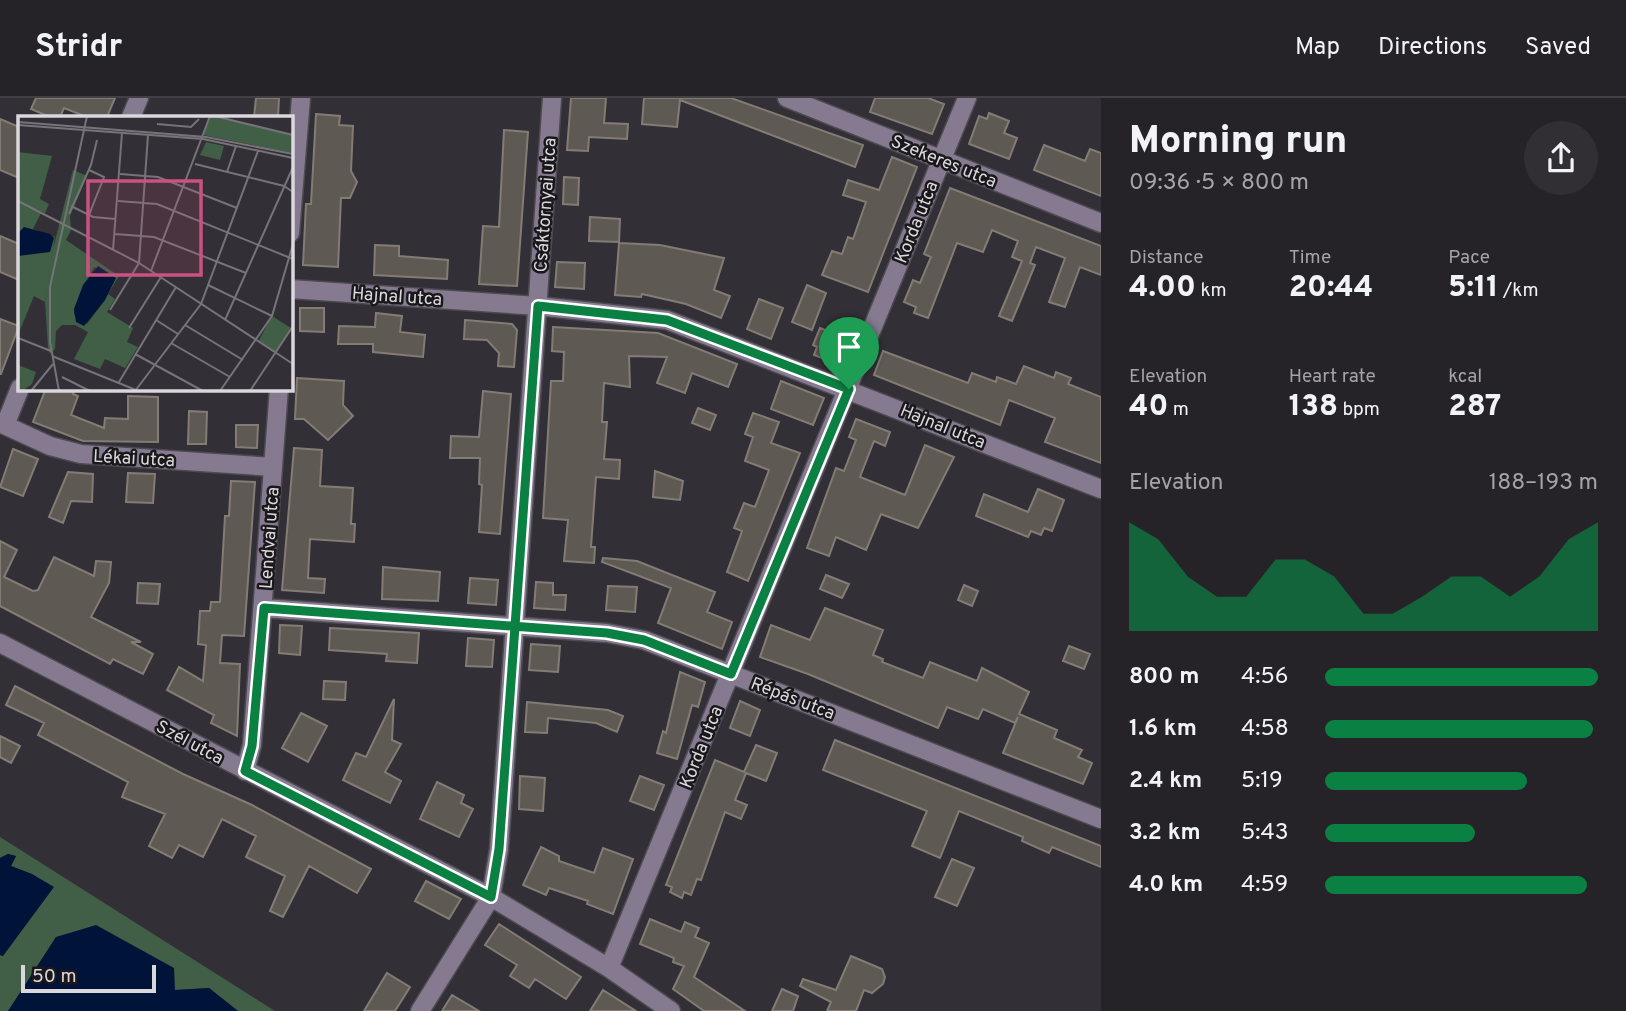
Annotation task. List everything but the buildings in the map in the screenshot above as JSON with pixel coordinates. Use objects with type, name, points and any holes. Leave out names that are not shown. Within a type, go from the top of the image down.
[{"type":"street","points":[[131,116],[139,98]]},
{"type":"street","points":[[292,208],[301,98]]},
{"type":"street","name":"Csáktornyai utca","points":[[491,897],[499,849],[552,98]]},
{"type":"street","name":"Szekeres utca","points":[[787,98],[1101,223]]},
{"type":"street","name":"Korda utca","points":[[609,968],[967,98]]},
{"type":"street","name":"Hajnal utca","points":[[292,289],[538,306],[667,320],[1101,489]]},
{"type":"street","points":[[2,424],[19,390]]},
{"type":"street","name":"Lendvai utca","points":[[245,771],[252,746],[279,390]]},
{"type":"street","name":"Lékai utca","points":[[2,424],[50,446],[81,454],[273,467]]},
{"type":"street","name":"Répás utca","points":[[264,608],[515,625],[607,633],[644,640],[1101,819]]},
{"type":"street","name":"Szél utca","points":[[0,643],[491,897],[609,968],[670,1011]]},
{"type":"street","points":[[420,1011],[491,897]]},
{"type":"green space","points":[[0,837],[275,1011],[238,1011],[209,988],[175,990],[56,937],[16,1001],[8,1011],[0,1011],[0,955],[3,956],[32,874],[11,866],[16,856],[8,854],[0,858]]},
{"type":"water","points":[[8,854],[16,856],[11,866],[54,887],[3,956],[0,955],[0,858]]},
{"type":"water","points":[[96,925],[174,968],[175,990],[209,988],[238,1011],[8,1011],[56,937]]},
{"type":"route","points":[[849,389],[667,320],[538,306],[515,625],[499,849],[491,897],[245,771],[252,746],[264,608],[515,625],[607,633],[644,640],[731,674],[849,389]]}]
